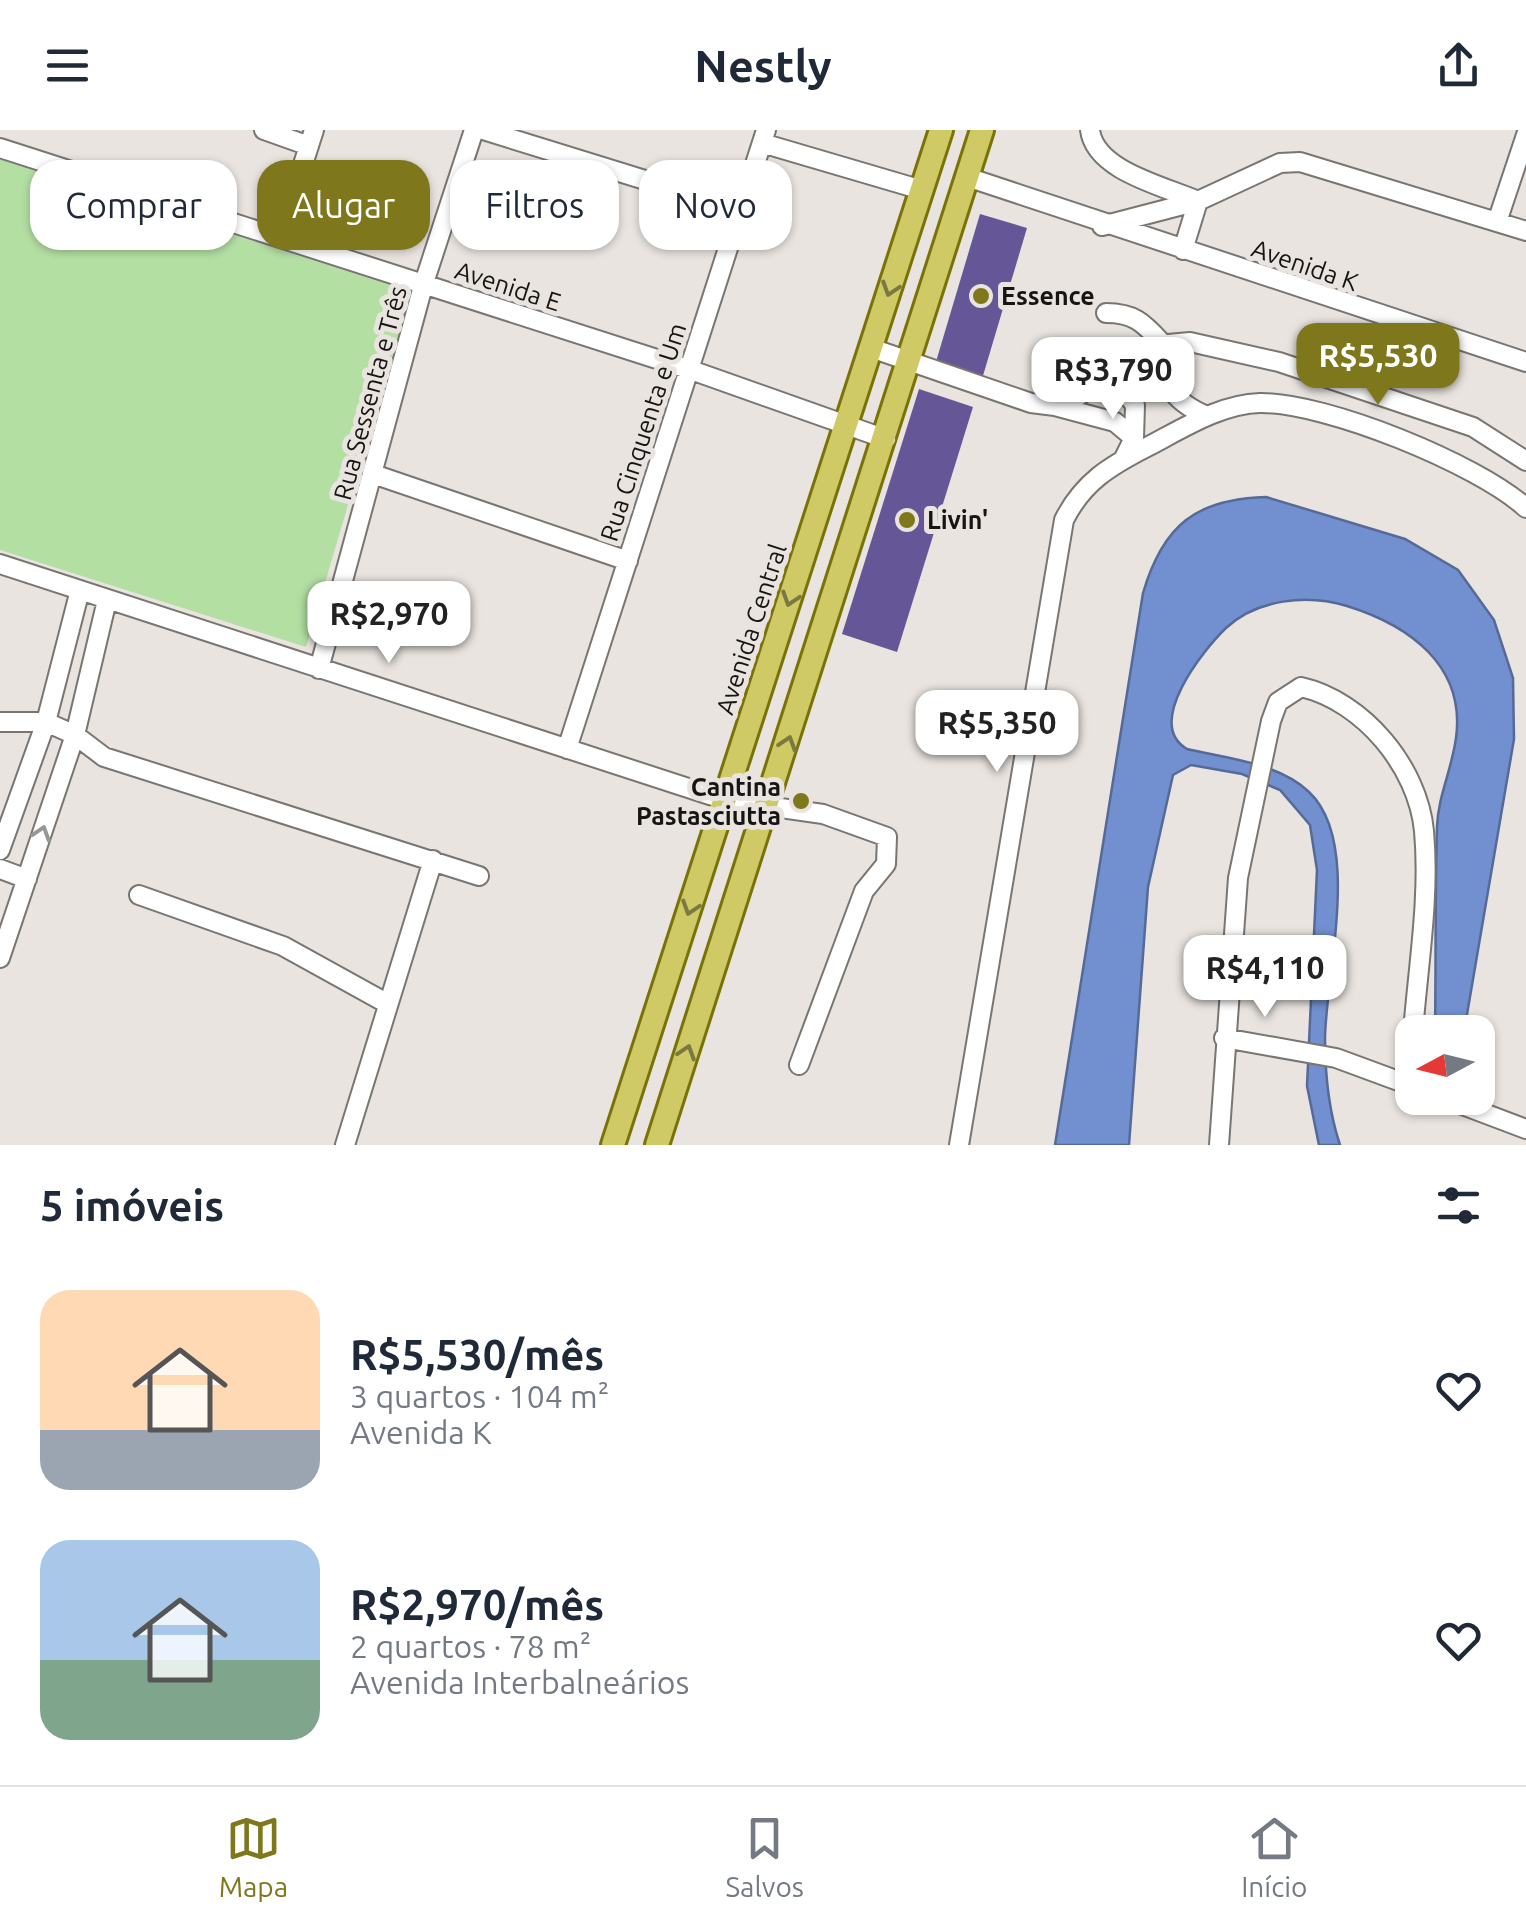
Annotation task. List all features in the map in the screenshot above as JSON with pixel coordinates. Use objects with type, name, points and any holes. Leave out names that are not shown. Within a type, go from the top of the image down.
[{"type":"main road","name":"Avenida Central","points":[[613,1145],[941,130]]},
{"type":"main road","points":[[657,1145],[982,130]]},
{"type":"street","points":[[264,130],[311,138]]},
{"type":"street","name":"Rua Sessenta e Três","points":[[320,669],[376,475],[424,286],[474,130]]},
{"type":"street","points":[[483,130],[639,178]]},
{"type":"street","points":[[1090,130],[1091,143],[1104,160],[1198,201]]},
{"type":"street","points":[[1498,222],[1526,134]]},
{"type":"street","points":[[764,136],[922,190]]},
{"type":"street","name":"Rua Cinquenta e Um","points":[[756,160],[764,136]]},
{"type":"street","name":"Avenida E","points":[[0,148],[691,370],[886,439]]},
{"type":"street","points":[[1102,226],[1198,201],[1280,163],[1300,162],[1526,231]]},
{"type":"street","name":"Avenida K","points":[[967,177],[1102,226],[1526,362]]},
{"type":"street","points":[[1184,250],[1198,201]]},
{"type":"street","name":"Rua Cinquenta e Um","points":[[567,749],[727,250]]},
{"type":"street","points":[[1106,313],[1124,313],[1142,321],[1161,342],[1161,373],[1168,390],[1188,408],[1207,416]]},
{"type":"street","points":[[1055,406],[1146,346],[1190,342],[1279,362],[1473,426],[1526,461]]},
{"type":"street","points":[[871,348],[1031,403],[1115,422],[1134,438]]},
{"type":"street","points":[[1101,378],[1116,380],[1135,405],[1134,438],[1124,458]]},
{"type":"street","points":[[1135,405],[1168,390]]},
{"type":"street","points":[[959,1145],[1064,520],[1077,493],[1124,458],[1207,416],[1258,403],[1318,413],[1440,453],[1477,472],[1526,508]]},
{"type":"street","points":[[376,475],[628,561]]},
{"type":"street","points":[[0,564],[725,800],[766,809],[823,814],[874,829],[887,837],[890,852],[864,891],[798,1065]]},
{"type":"street","points":[[0,850],[46,722],[80,590]]},
{"type":"street","points":[[0,958],[75,734],[108,600]]},
{"type":"street","points":[[61,668],[91,676]]},
{"type":"street","points":[[1219,1145],[1238,878],[1278,702],[1301,687],[1348,706],[1387,744],[1412,787],[1424,830],[1414,1015]]},
{"type":"street","points":[[0,722],[46,722],[75,734],[104,757],[479,876]]},
{"type":"street","points":[[345,1145],[433,860]]},
{"type":"street","points":[[0,870],[27,879]]},
{"type":"street","points":[[139,895],[282,946],[388,1004]]},
{"type":"street","points":[[1224,1038],[1336,1058],[1395,1080]]},
{"type":"street","points":[[1491,1115],[1526,1129]]},
{"type":"street","points":[[1222,1123],[1230,1145]]},
{"type":"green space","points":[[0,159],[30,169],[30,250],[237,250],[237,236],[257,242],[257,250],[281,250],[411,292],[306,647],[0,550]]},
{"type":"water","points":[[1266,497],[1405,539],[1458,570],[1494,620],[1513,678],[1514,739],[1467,1015],[1435,1015],[1437,827],[1456,738],[1457,712],[1452,689],[1428,652],[1411,637],[1370,614],[1316,600],[1267,605],[1238,618],[1204,653],[1182,687],[1172,723],[1175,738],[1187,749],[1283,774],[1309,792],[1325,814],[1338,874],[1326,1065],[1330,1106],[1340,1145],[1319,1145],[1307,1086],[1317,870],[1310,825],[1280,790],[1242,774],[1191,765],[1173,775],[1148,887],[1129,1145],[1055,1145],[1143,593],[1151,569],[1172,533],[1202,510],[1241,499]]},
{"type":"building","name":"Essence","points":[[980,214],[1027,228],[982,379],[935,365]]},
{"type":"building","name":"Livin'","points":[[919,389],[973,407],[897,652],[842,634]]},
{"type":"place","name":"Essence","points":[[981,296]]},
{"type":"place","name":"Livin'","points":[[907,520]]},
{"type":"place","name":"Cantina Pastasciutta","points":[[801,801]]}]
